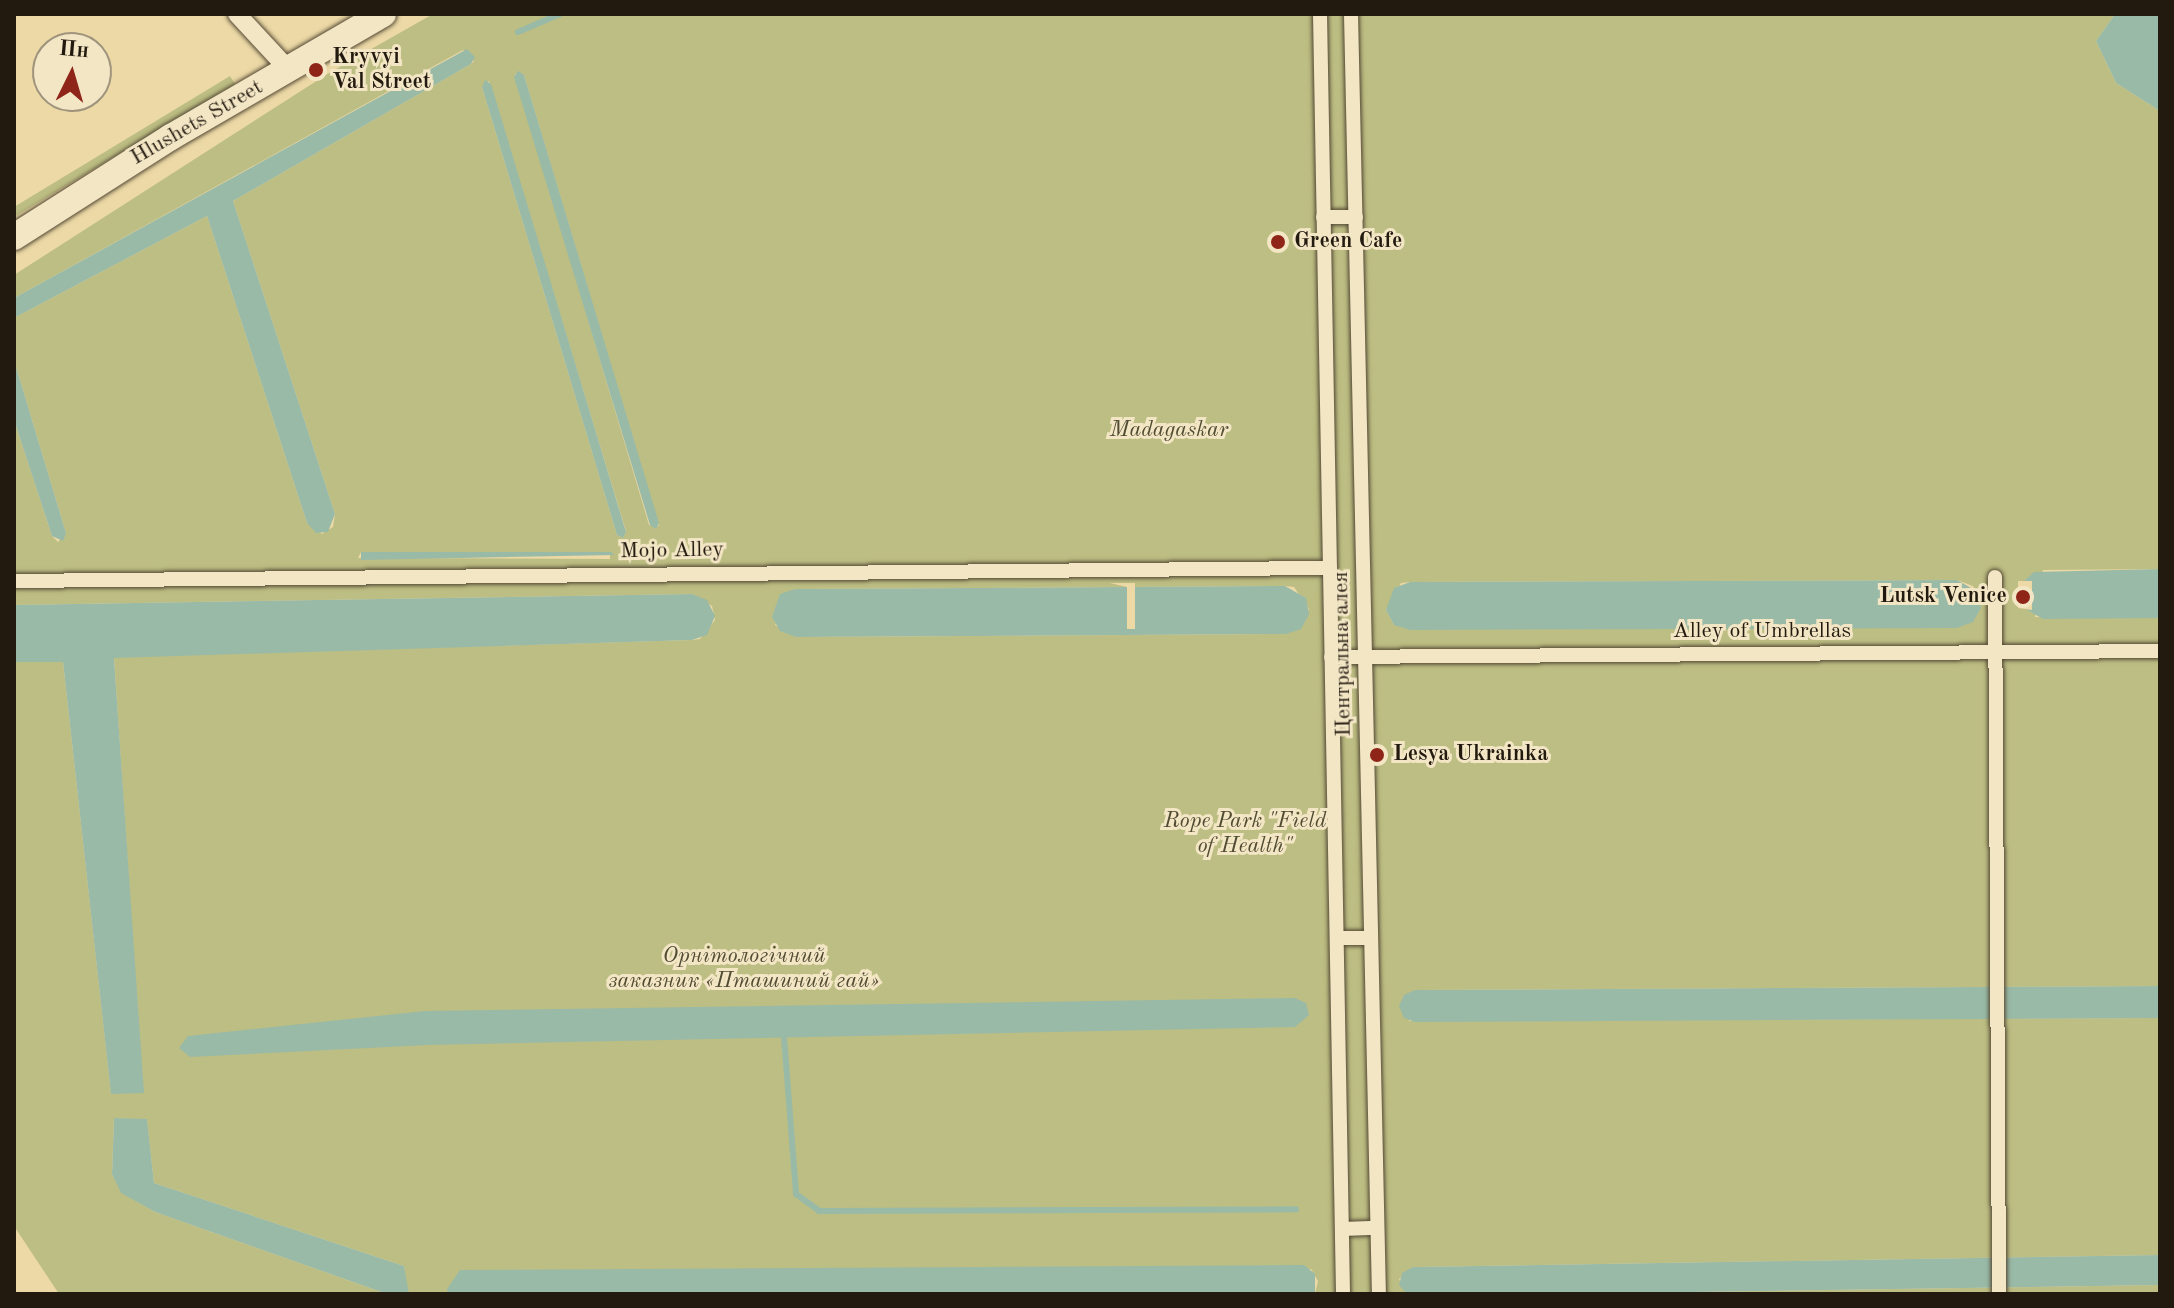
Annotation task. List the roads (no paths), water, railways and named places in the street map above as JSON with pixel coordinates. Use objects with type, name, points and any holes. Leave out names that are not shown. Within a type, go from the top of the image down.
[{"type":"main road","name":"Hlushets Street","points":[[14,237],[383,14]]},
{"type":"street","points":[[237,14],[288,69]]},
{"type":"street","name":"Центральна алея","points":[[1320,14],[1343,1294]]},
{"type":"street","name":"Центральна алея","points":[[1351,14],[1379,1294]]},
{"type":"street","points":[[1323,217],[1356,217]]},
{"type":"street","name":"Mojo Alley","points":[[14,581],[1330,568]]},
{"type":"street","points":[[1995,577],[1998,652],[1999,1294]]},
{"type":"street","name":"Alley of Umbrellas","points":[[1331,657],[2160,651]]},
{"type":"street","points":[[1337,938],[1371,938]]},
{"type":"street","points":[[1342,1229],[1377,1228]]},
{"type":"waterway","points":[[518,32],[560,14]]},
{"type":"waterway","points":[[784,1037],[796,1194],[819,1211],[1296,1209]]},
{"type":"place","name":"Kryvyi Val Street","points":[[316,70]]},
{"type":"place","name":"Green Cafe","points":[[1278,242]]},
{"type":"place","name":"Lutsk Venice","points":[[2023,597]]},
{"type":"place","name":"Lesya Ukrainka","points":[[1377,755]]},
{"type":"park label","name":"Madagaskar","points":[[1169,431]]},
{"type":"park label","name":"Rope Park \"Field of Health\"","points":[[1245,834]]},
{"type":"park label","name":"Орнітологічний заказник «Пташиний гай»","points":[[744,968]]}]
